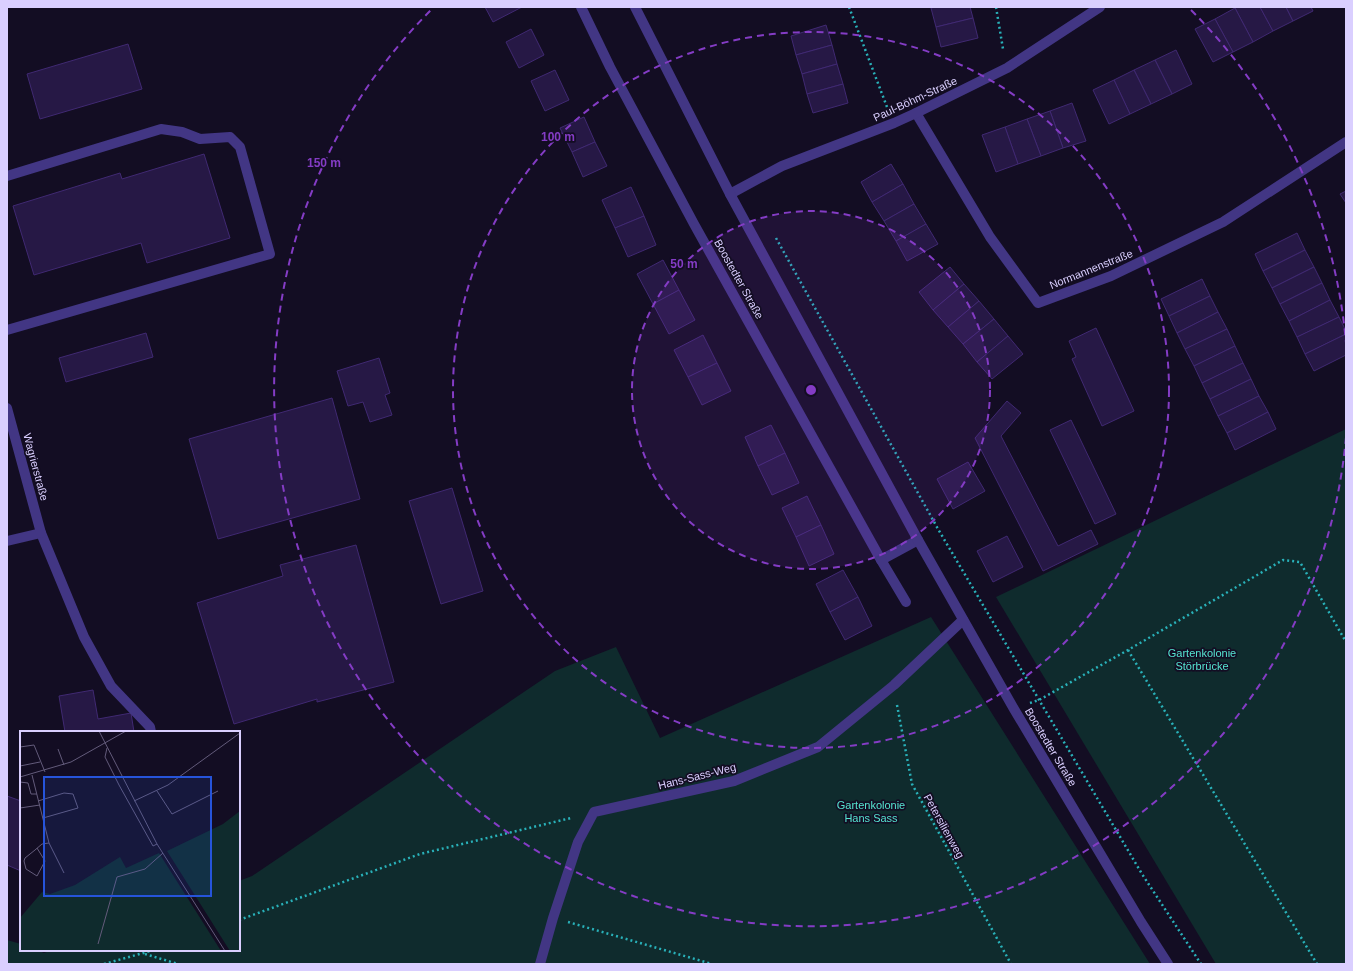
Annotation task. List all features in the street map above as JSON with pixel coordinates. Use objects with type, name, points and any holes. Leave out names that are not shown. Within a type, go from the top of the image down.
[{"type":"street","name":"Boostedter Straße","points":[[581,7],[610,67],[694,224],[881,560],[906,602]]},
{"type":"street","name":"Boostedter Straße","points":[[635,7],[730,194],[918,540],[1014,710],[1141,922],[1168,964]]},
{"type":"street","name":"Paul-Böhm-Straße","points":[[730,194],[782,166],[894,123],[1007,68],[1100,7]]},
{"type":"street","name":"Normannenstraße","points":[[916,113],[990,237],[1038,303],[1110,276],[1223,222],[1346,142]]},
{"type":"street","points":[[7,176],[161,129],[182,132],[200,139],[230,137],[240,146],[270,254],[7,330]]},
{"type":"street","name":"Wagrierstraße","points":[[7,408],[41,533],[84,637],[111,686],[150,727],[151,731]]},
{"type":"street","points":[[7,541],[41,533]]},
{"type":"street","points":[[881,560],[918,540]]},
{"type":"street","name":"Hans-Sass-Weg","points":[[594,812],[734,781],[818,747],[894,685],[963,620]]},
{"type":"street","points":[[540,964],[552,918],[578,842],[594,812]]},
{"type":"path","points":[[849,7],[894,123]]},
{"type":"path","points":[[996,7],[1007,68]]},
{"type":"path","points":[[773,233],[938,529],[1038,700],[1142,874],[1201,964]]},
{"type":"path","points":[[1014,710],[1038,700],[1128,650],[1283,560],[1300,562],[1346,642]]},
{"type":"path","points":[[1128,650],[1318,964]]},
{"type":"path","name":"Petersilienweg","points":[[894,685],[912,784],[1011,964]]},
{"type":"path","points":[[240,920],[420,854],[594,812]]},
{"type":"path","points":[[552,918],[712,964]]},
{"type":"path","points":[[104,964],[152,951]]},
{"type":"path","points":[[145,954],[178,964]]},
{"type":"green space","name":"Gartenkolonie Störbrücke","points":[[1346,429],[1346,964],[1216,964],[996,597]]},
{"type":"green space","name":"Gartenkolonie Hans Sass","points":[[931,617],[1150,964],[7,964],[7,940],[20,944],[20,951],[39,951],[44,953],[49,951],[240,951],[240,881],[252,876],[555,671],[616,647],[660,738]]},
{"type":"building","points":[[485,7],[522,7],[493,22]]},
{"type":"building","points":[[970,7],[973,18],[936,27],[931,8]]},
{"type":"building","points":[[1260,7],[1273,31],[1253,42],[1235,8]]},
{"type":"building","points":[[1260,7],[1286,7],[1293,21],[1273,31]]},
{"type":"building","points":[[1286,7],[1311,7],[1313,11],[1293,21]]},
{"type":"building","points":[[1235,8],[1253,42],[1233,52],[1215,19]]},
{"type":"building","points":[[973,18],[978,38],[941,47],[936,27]]},
{"type":"building","points":[[1215,19],[1233,52],[1213,62],[1195,29]]},
{"type":"building","points":[[826,25],[832,45],[796,55],[791,36]]},
{"type":"building","points":[[531,29],[544,55],[519,68],[506,42]]},
{"type":"building","points":[[128,44],[142,89],[40,119],[27,74]]},
{"type":"building","points":[[832,45],[837,64],[802,74],[796,55]]},
{"type":"building","points":[[1176,50],[1192,84],[1172,94],[1155,60]]},
{"type":"building","points":[[1155,60],[1172,94],[1151,104],[1134,70]]},
{"type":"building","points":[[837,64],[843,84],[807,94],[802,74]]},
{"type":"building","points":[[555,70],[569,100],[545,111],[531,81]]},
{"type":"building","points":[[1134,70],[1151,104],[1130,114],[1114,80]]},
{"type":"building","points":[[1114,80],[1130,114],[1109,124],[1093,90]]},
{"type":"building","points":[[843,84],[848,103],[813,113],[807,94]]},
{"type":"building","points":[[1072,103],[1086,141],[1063,148],[1050,111]]},
{"type":"building","points":[[1050,111],[1063,148],[1041,156],[1027,119]]},
{"type":"building","points":[[584,117],[595,142],[572,152],[560,128]]},
{"type":"building","points":[[1027,119],[1041,156],[1018,164],[1005,127]]},
{"type":"building","points":[[1005,127],[1018,164],[996,172],[982,135]]},
{"type":"building","points":[[595,142],[607,166],[583,177],[572,152]]},
{"type":"building","points":[[204,154],[230,238],[147,263],[141,243],[34,275],[13,206],[120,173],[122,179]]},
{"type":"building","points":[[891,164],[903,184],[872,202],[861,182]]},
{"type":"building","points":[[903,184],[914,204],[884,221],[872,202]]},
{"type":"building","points":[[631,187],[644,216],[615,228],[602,200]]},
{"type":"building","points":[[1346,191],[1346,203],[1340,194]]},
{"type":"building","points":[[914,204],[926,224],[896,241],[884,221]]},
{"type":"building","points":[[644,216],[656,245],[628,257],[615,228]]},
{"type":"building","points":[[926,224],[938,244],[907,261],[896,241]]},
{"type":"building","points":[[1297,233],[1305,250],[1263,271],[1255,254]]},
{"type":"building","points":[[1305,250],[1314,267],[1272,288],[1263,271]]},
{"type":"building","points":[[663,260],[679,290],[653,304],[637,274]]},
{"type":"building","points":[[950,267],[964,284],[933,310],[919,292]]},
{"type":"building","points":[[1314,267],[1322,283],[1280,304],[1272,288]]},
{"type":"building","points":[[1202,279],[1210,296],[1169,316],[1161,299]]},
{"type":"building","points":[[1322,283],[1330,300],[1289,321],[1280,304]]},
{"type":"building","points":[[964,284],[979,301],[948,327],[933,310]]},
{"type":"building","points":[[679,290],[695,320],[669,334],[653,304]]},
{"type":"building","points":[[1210,296],[1218,312],[1177,333],[1169,316]]},
{"type":"building","points":[[1330,300],[1339,317],[1297,337],[1289,321]]},
{"type":"building","points":[[979,301],[994,319],[963,344],[948,327]]},
{"type":"building","points":[[1218,312],[1227,329],[1185,349],[1177,333]]},
{"type":"building","points":[[1339,317],[1346,334],[1305,354],[1297,337]]},
{"type":"building","points":[[994,319],[1008,336],[977,362],[963,344]]},
{"type":"building","points":[[1096,328],[1134,411],[1102,426],[1072,359],[1076,357],[1069,341]]},
{"type":"building","points":[[1227,329],[1235,346],[1194,366],[1185,349]]},
{"type":"building","points":[[146,333],[153,357],[66,382],[59,358]]},
{"type":"building","points":[[1346,334],[1346,355],[1314,371],[1305,354]]},
{"type":"building","points":[[703,335],[717,363],[688,377],[674,350]]},
{"type":"building","points":[[1008,336],[1023,354],[992,379],[977,362]]},
{"type":"building","points":[[1235,346],[1243,363],[1202,383],[1194,366]]},
{"type":"building","points":[[379,358],[390,393],[385,395],[392,415],[370,422],[363,402],[348,406],[337,371]]},
{"type":"building","points":[[717,363],[731,391],[702,405],[688,377]]},
{"type":"building","points":[[1243,363],[1251,379],[1210,399],[1202,383]]},
{"type":"building","points":[[1251,379],[1259,396],[1218,416],[1210,399]]},
{"type":"building","points":[[1259,396],[1268,412],[1227,433],[1218,416]]},
{"type":"building","points":[[332,398],[360,499],[218,539],[189,439]]},
{"type":"building","points":[[1007,401],[1021,413],[1001,436],[1058,546],[1091,530],[1098,544],[1043,571],[975,438]]},
{"type":"building","points":[[1268,412],[1276,429],[1235,450],[1227,433]]},
{"type":"building","points":[[1071,420],[1116,514],[1095,524],[1050,430]]},
{"type":"building","points":[[771,425],[785,453],[758,466],[745,437]]},
{"type":"building","points":[[785,453],[799,483],[772,495],[758,466]]},
{"type":"building","points":[[968,462],[985,491],[953,509],[937,479]]},
{"type":"building","points":[[452,488],[483,591],[441,604],[409,501]]},
{"type":"building","points":[[807,496],[821,525],[796,537],[782,508]]},
{"type":"building","points":[[821,525],[834,554],[809,566],[796,537]]},
{"type":"building","points":[[1007,536],[1023,567],[993,582],[977,551]]},
{"type":"building","points":[[356,545],[394,682],[317,702],[317,699],[234,724],[197,603],[283,576],[280,565]]},
{"type":"building","points":[[843,570],[858,597],[830,612],[816,584]]},
{"type":"building","points":[[858,597],[872,626],[845,640],[830,612]]},
{"type":"building","points":[[93,690],[98,719],[131,713],[134,731],[65,731],[59,696]]},
{"type":"building","points":[[7,796],[20,801],[20,871],[7,865]]}]
